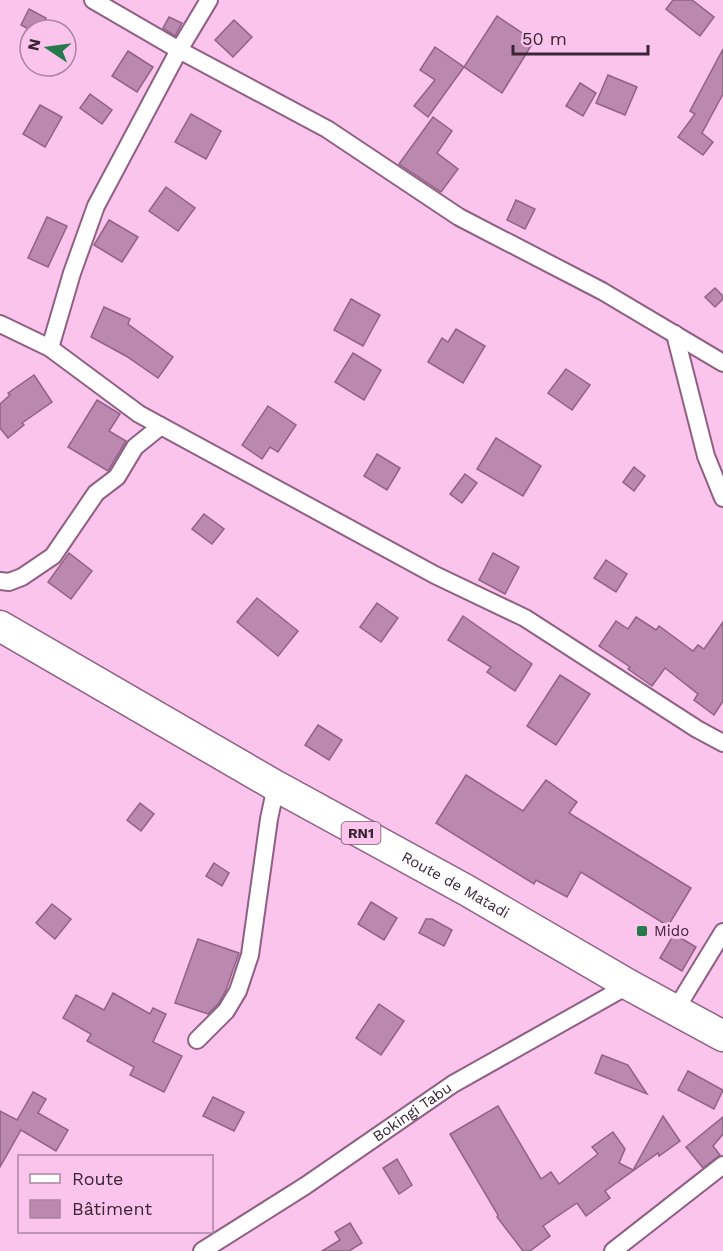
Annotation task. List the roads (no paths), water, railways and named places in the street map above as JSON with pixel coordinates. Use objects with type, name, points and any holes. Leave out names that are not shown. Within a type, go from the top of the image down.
[{"type":"highway","name":"Route de Matadi","points":[[0,626],[276,786],[723,1036]]},
{"type":"street","points":[[93,0],[179,50],[327,129],[459,217],[602,291],[723,363]]},
{"type":"street","points":[[50,348],[72,273],[96,206],[179,50],[209,0]]},
{"type":"street","points":[[0,324],[50,348],[139,414],[160,426],[435,574],[525,618],[723,744]]},
{"type":"street","points":[[675,334],[703,448],[723,498]]},
{"type":"street","points":[[0,581],[9,582],[22,577],[53,556],[96,493],[117,477],[135,447],[160,426]]},
{"type":"street","points":[[197,1040],[226,1011],[238,991],[250,955],[269,819],[276,786]]},
{"type":"street","points":[[676,1009],[723,933]]},
{"type":"street","name":"Bokingi Tabu","points":[[202,1251],[305,1186],[453,1084],[629,985]]},
{"type":"street","points":[[613,1251],[723,1165]]},
{"type":"place","name":"Mido","points":[[642,931]]}]
